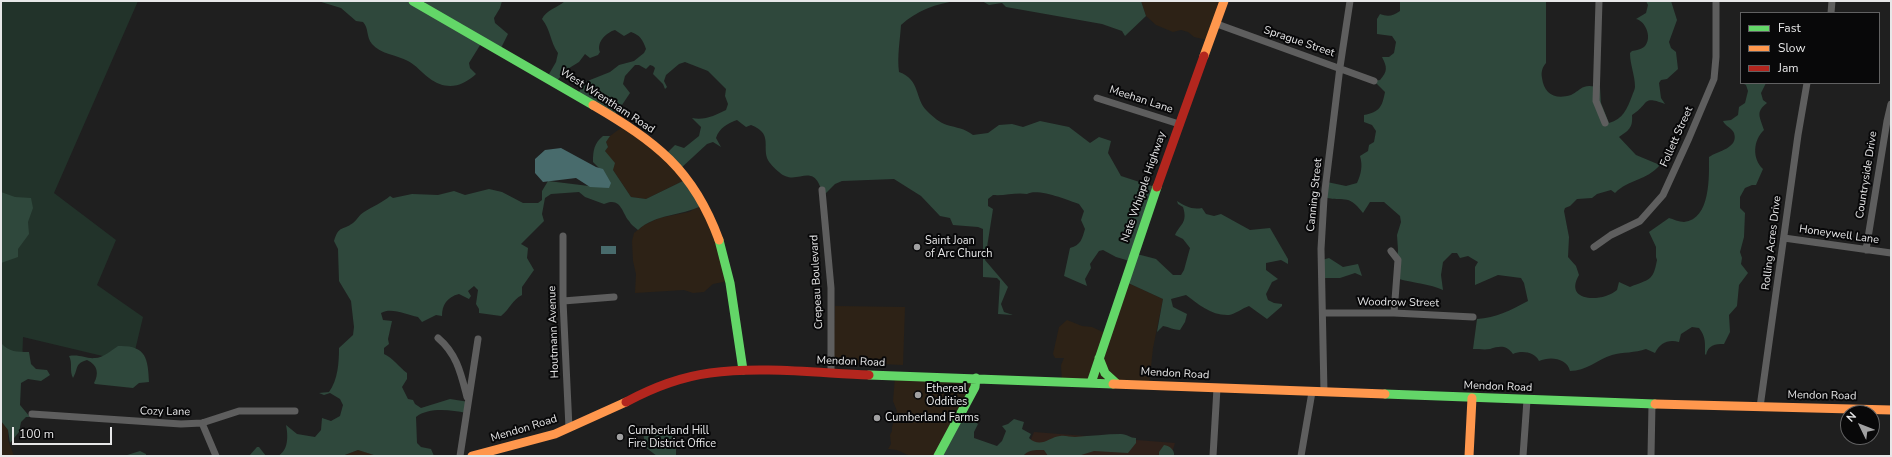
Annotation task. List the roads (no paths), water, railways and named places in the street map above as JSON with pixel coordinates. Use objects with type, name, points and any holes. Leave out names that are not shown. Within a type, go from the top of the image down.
[{"type":"main road","name":"West Wrentham Road","points":[[413,1],[536,71],[614,118],[645,138],[671,160],[702,200],[710,215],[722,250],[735,314],[743,370]]},
{"type":"main road","name":"Nate Whipple Highway","points":[[1091,383],[1179,124],[1217,24],[1224,1]]},
{"type":"main road","points":[[1099,358],[1105,372],[1116,383]]},
{"type":"main road","name":"Mendon Road","points":[[477,455],[526,443],[569,428],[610,411],[642,394],[671,382],[709,373],[743,370],[1217,388],[1230,387],[1312,392],[1527,400],[1891,410]]},
{"type":"main road","points":[[938,456],[975,387],[976,378]]},
{"type":"main road","points":[[1469,456],[1472,398]]},
{"type":"street","name":"Canning Street","points":[[1324,392],[1322,249],[1324,198],[1340,67],[1350,1]]},
{"type":"street","points":[[1599,1],[1596,101],[1605,123]]},
{"type":"street","name":"Follett Street","points":[[1594,247],[1611,235],[1640,220],[1663,195],[1714,79],[1716,57],[1716,1]]},
{"type":"street","points":[[1831,12],[1832,1]]},
{"type":"street","name":"Sprague Street","points":[[1217,24],[1374,80]]},
{"type":"street","name":"Rolling Acres Drive","points":[[1760,407],[1798,135],[1808,84]]},
{"type":"street","name":"Meehan Lane","points":[[1097,98],[1179,124]]},
{"type":"street","name":"Countryside Drive","points":[[1866,250],[1891,104]]},
{"type":"street","name":"Crepeau Boulevard","points":[[822,190],[831,288],[832,373]]},
{"type":"street","name":"Houtmann Avenue","points":[[563,236],[563,301],[569,428]]},
{"type":"street","name":"Honeywell Lane","points":[[1784,238],[1891,253]]},
{"type":"street","points":[[1392,251],[1398,260],[1394,313]]},
{"type":"street","points":[[563,301],[614,297]]},
{"type":"street","name":"Woodrow Street","points":[[1323,313],[1394,313],[1472,317]]},
{"type":"street","points":[[438,338],[448,346],[454,356],[461,371],[468,399]]},
{"type":"street","points":[[460,456],[478,339]]},
{"type":"street","points":[[1213,456],[1217,388]]},
{"type":"street","points":[[1301,456],[1312,392]]},
{"type":"street","points":[[1523,456],[1527,400]]},
{"type":"street","points":[[1651,456],[1652,404]]},
{"type":"street","name":"Cozy Lane","points":[[32,414],[153,424],[202,423],[239,411],[295,411]]},
{"type":"street","points":[[202,423],[216,456]]},
{"type":"water","points":[[561,148],[596,167],[603,169],[611,183],[609,188],[590,187],[576,178],[543,182],[535,173],[535,159],[545,150]]},
{"type":"water","points":[[601,246],[616,246],[616,254],[601,254]]},
{"type":"place","name":"Saint Joan of Arc Church","points":[[917,247]]},
{"type":"place","name":"Ethereal Oddities","points":[[918,395]]},
{"type":"place","name":"Cumberland Farms","points":[[877,418]]},
{"type":"place","name":"Cumberland Hill Fire District Office","points":[[620,437]]}]
